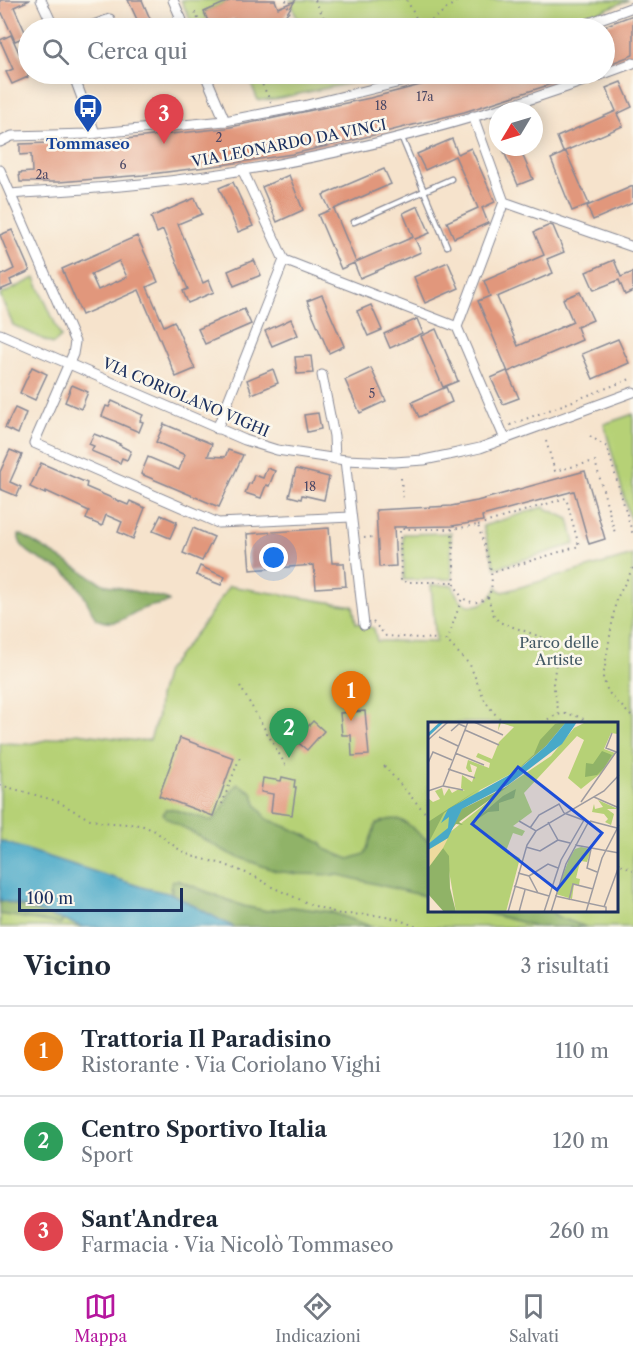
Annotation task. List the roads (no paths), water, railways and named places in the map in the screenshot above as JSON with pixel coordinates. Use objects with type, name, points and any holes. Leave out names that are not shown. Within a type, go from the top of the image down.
[{"type":"street","points":[[41,0],[49,18]]},
{"type":"street","points":[[173,0],[181,18]]},
{"type":"street","points":[[603,18],[633,7]]},
{"type":"street","name":"VIA LEONARDO DA VINCI","points":[[615,70],[633,63]]},
{"type":"street","points":[[77,84],[95,133]]},
{"type":"street","points":[[209,84],[225,121]]},
{"type":"street","points":[[0,142],[12,136],[95,133],[225,121],[303,106],[392,84]]},
{"type":"street","name":"VIA LEONARDO DA VINCI","points":[[11,194],[124,186],[242,170],[330,153],[473,116],[575,84]]},
{"type":"street","points":[[473,116],[504,201],[457,327],[504,439]]},
{"type":"street","points":[[0,170],[75,338],[69,364],[34,443],[218,523],[351,516]]},
{"type":"street","points":[[242,170],[284,261],[457,327]]},
{"type":"street","points":[[504,201],[633,247]]},
{"type":"street","points":[[217,429],[284,261]]},
{"type":"street","name":"VIA CORIOLANO VIGHI","points":[[0,333],[217,429],[276,450],[340,459],[394,462],[424,460],[480,448],[633,392]]},
{"type":"street","points":[[322,375],[351,516],[368,623]]},
{"type":"lane","points":[[401,136],[447,246]]},
{"type":"lane","points":[[354,222],[452,179]]},
{"type":"water","points":[[0,841],[145,888],[172,894],[233,927],[83,927],[0,900]]},
{"type":"place","name":"Tommaseo","points":[[88,134]]},
{"type":"place","name":"Sant'Andrea","points":[[164,144]]},
{"type":"place","name":"Trattoria Il Paradisino","points":[[351,721]]},
{"type":"place","name":"Centro Sportivo Italia","points":[[289,758]]},
{"type":"park label","name":"Parco delle Artiste","points":[[559,650]]}]
